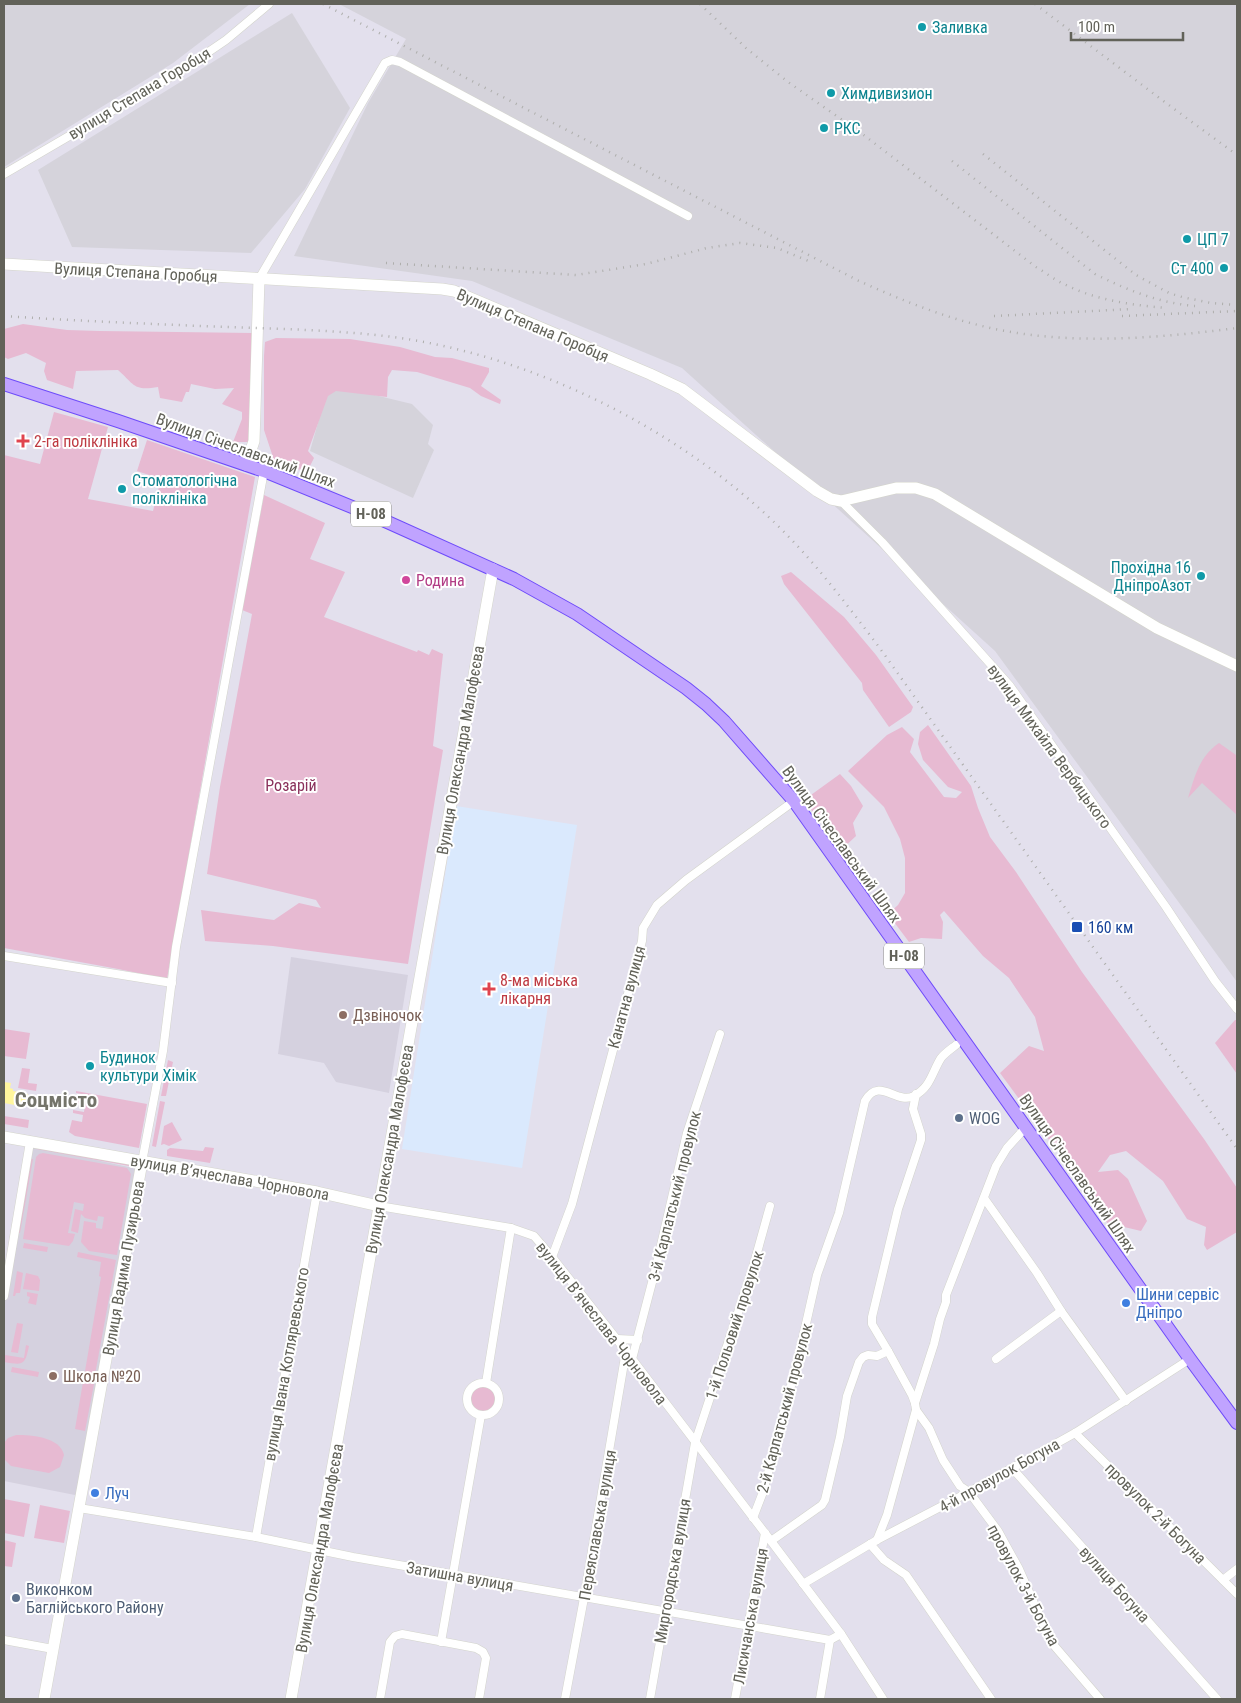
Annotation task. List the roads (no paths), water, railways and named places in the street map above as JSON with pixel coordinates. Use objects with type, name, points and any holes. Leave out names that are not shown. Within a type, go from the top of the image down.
[{"type":"main road","name":"Вулиця Січеславський Шлях","points":[[4,384],[246,465],[374,516],[493,569],[577,614],[686,688],[706,704],[724,721],[794,801],[1190,1360],[1237,1423]]},
{"type":"street","name":"вулиця Степана Горобця","points":[[4,174],[182,70],[226,40],[269,4]]},
{"type":"street","points":[[246,465],[254,441],[259,278],[385,63],[392,60],[400,62],[688,216]]},
{"type":"street","name":"Вулиця Степана Горобця","points":[[4,264],[432,288],[454,291],[682,389],[817,491],[831,499],[841,501]]},
{"type":"street","points":[[142,1162],[163,1052],[176,947],[264,472]]},
{"type":"street","points":[[841,501],[896,488],[916,488],[935,494],[1157,628],[1237,666]]},
{"type":"street","name":"вулиця Михайла Вербицького","points":[[841,501],[882,542],[1010,686],[1166,907],[1215,981],[1237,1009]]},
{"type":"street","name":"Вулиця Олександра Малофєєва","points":[[291,1699],[493,569]]},
{"type":"street","name":"Канатна вулиця","points":[[552,1257],[572,1204],[642,941],[643,928],[657,905],[682,884],[794,801]]},
{"type":"street","points":[[4,956],[172,983]]},
{"type":"street","name":"3-й Карпатський провулок","points":[[632,1359],[687,1133],[720,1034]]},
{"type":"street","points":[[916,1094],[924,1090],[941,1058],[956,1045]]},
{"type":"street","name":"2-й Карпатський провулок","points":[[753,1518],[763,1492],[798,1359],[817,1275],[839,1213],[865,1101],[869,1094],[882,1090],[907,1098],[916,1094]]},
{"type":"street","name":"провулок 3-й Богуна","points":[[916,1094],[913,1109],[920,1140],[914,1166],[898,1209],[872,1317],[872,1324],[929,1428],[943,1460],[960,1486],[969,1492],[998,1531],[1019,1569],[1051,1642],[1100,1699]]},
{"type":"street","points":[[991,1699],[906,1575],[884,1560],[874,1542],[887,1515],[946,1302],[946,1295],[996,1166],[1007,1148],[1026,1127]]},
{"type":"street","name":"вулиця Вʼячеслава Чорновола","points":[[4,1137],[317,1192],[379,1206],[510,1228],[534,1236],[626,1351],[772,1541],[841,1634],[883,1699]]},
{"type":"street","points":[[4,1296],[30,1142]]},
{"type":"street","name":"Вулиця Вадима Пузирьова","points":[[44,1699],[142,1162]]},
{"type":"street","name":"вулиця Івана Котляревського","points":[[256,1537],[317,1192]]},
{"type":"street","points":[[984,1198],[1061,1311],[1126,1401]]},
{"type":"street","name":"1-й Польовий провулок","points":[[695,1443],[753,1267],[770,1206]]},
{"type":"street","points":[[486,1383],[510,1228]]},
{"type":"street","points":[[996,1359],[1061,1311]]},
{"type":"street","points":[[617,1340],[638,1340]]},
{"type":"street","name":"Переяславська вулиця","points":[[566,1699],[626,1351]]},
{"type":"street","points":[[772,1541],[822,1505],[825,1500],[840,1437],[847,1396],[859,1362],[868,1355],[877,1356],[888,1351]]},
{"type":"street","name":"4-й провулок Богуна","points":[[803,1584],[874,1542],[1075,1433],[1190,1360]]},
{"type":"street","points":[[480,1383],[486,1383],[495,1388],[498,1393],[498,1404],[492,1412],[481,1415],[476,1414],[468,1407],[467,1396],[471,1387],[480,1383]]},
{"type":"street","points":[[442,1642],[481,1415]]},
{"type":"street","name":"провулок 2-й Богуна","points":[[1075,1433],[1237,1594]]},
{"type":"street","name":"Миргородська вулиця","points":[[650,1699],[695,1443]]},
{"type":"street","name":"вулиця Богуна","points":[[1012,1468],[1217,1699]]},
{"type":"street","name":"Затишна вулиця","points":[[79,1508],[256,1537],[353,1557],[830,1640]]},
{"type":"street","name":"Лисичанська вулиця","points":[[736,1699],[765,1533]]},
{"type":"street","points":[[1224,1580],[1237,1569]]},
{"type":"street","points":[[380,1699],[390,1642],[395,1636],[402,1634],[476,1648],[483,1652],[485,1655],[479,1699]]},
{"type":"street","points":[[820,1699],[830,1640],[841,1634]]},
{"type":"street","points":[[4,1640],[54,1649]]},
{"type":"railway","points":[[323,4],[857,280],[927,309],[963,321],[1000,330],[1029,335],[1088,339],[1178,335],[1237,328]]},
{"type":"railway","points":[[700,4],[746,48],[788,82],[861,133],[1036,267],[1074,289],[1087,294],[1126,303],[1167,308]]},
{"type":"railway","points":[[1035,4],[1237,155]]},
{"type":"railway","points":[[983,154],[1136,275],[1169,293],[1182,297],[1211,303],[1237,305]]},
{"type":"railway","points":[[952,161],[1095,274],[1144,295],[1169,302],[1195,306]]},
{"type":"railway","points":[[386,263],[576,275],[646,264],[707,248],[740,243],[777,248],[811,262]]},
{"type":"railway","points":[[994,316],[1132,309]]},
{"type":"railway","points":[[1122,316],[1237,311]]},
{"type":"railway","points":[[4,316],[331,331],[393,337],[447,347],[501,362],[554,381],[607,405],[657,433],[704,464],[748,499],[788,536],[846,604],[879,647],[1237,1149]]},
{"type":"place","name":"Заливка","points":[[922,27]]},
{"type":"place","name":"Химдивизион","points":[[831,93]]},
{"type":"place","name":"РКС","points":[[824,128]]},
{"type":"place","name":"ЦП 7","points":[[1187,239]]},
{"type":"place","name":"Ст 400","points":[[1224,268]]},
{"type":"place","name":"2-га поліклініка","points":[[23,441]]},
{"type":"place","name":"Стоматологічна поліклініка","points":[[122,489]]},
{"type":"place","name":"Прохідна 16 ДніпроАзот","points":[[1201,576]]},
{"type":"place","name":"Родина","points":[[406,580]]},
{"type":"place","name":"160 км","points":[[1077,927]]},
{"type":"place","name":"8-ма міська лікарня","points":[[489,989]]},
{"type":"place","name":"Дзвіночок","points":[[343,1015]]},
{"type":"place","name":"Будинок культури Хімік","points":[[90,1066]]},
{"type":"place","name":"WOG","points":[[959,1118]]},
{"type":"place","name":"Шини сервіс Дніпро","points":[[1126,1303]]},
{"type":"place","name":"Школа №20","points":[[53,1376]]},
{"type":"place","name":"Луч","points":[[95,1493]]},
{"type":"place","name":"Виконком Баглійського Району","points":[[16,1598]]},
{"type":"district","name":"Соцмісто","points":[[56,1100]]},
{"type":"park label","name":"Розарій","points":[[291,785]]}]
